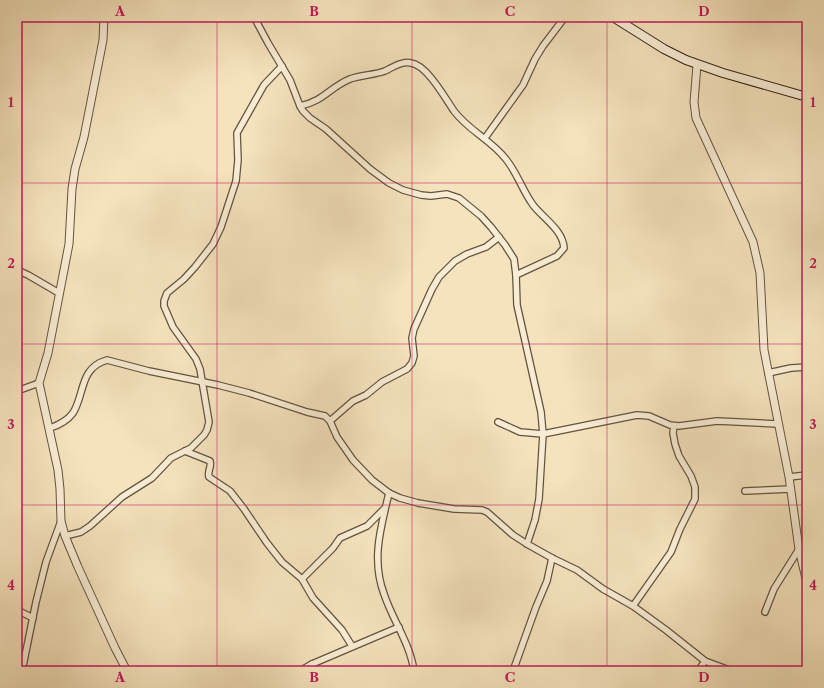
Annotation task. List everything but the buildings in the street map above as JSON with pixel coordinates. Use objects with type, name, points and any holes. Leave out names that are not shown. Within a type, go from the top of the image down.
[{"type":"main road","points":[[613,17],[664,49],[697,65],[807,98]]},
{"type":"street","points":[[104,17],[103,40],[84,137],[75,169],[69,244],[48,353],[39,382],[50,428],[60,489],[61,521],[65,536],[78,568],[127,671]]},
{"type":"street","points":[[254,17],[290,80],[300,106],[310,118],[326,129],[370,169],[389,183],[403,190],[421,195],[453,195],[468,204],[499,237],[514,259],[518,311],[537,393],[543,434],[539,498],[535,520],[527,544]]},
{"type":"street","points":[[485,138],[523,85],[543,46],[565,17]]},
{"type":"street","points":[[300,106],[318,100],[338,85],[351,79],[384,71],[406,62],[420,66],[461,120],[485,138],[505,157],[532,203],[555,228],[564,243],[564,248],[557,256],[516,275]]},
{"type":"street","points":[[697,65],[694,102],[696,118],[753,242],[757,256],[762,290],[764,350],[789,477],[799,549],[807,583]]},
{"type":"street","points":[[65,536],[81,532],[90,526],[122,497],[152,478],[171,458],[191,448],[207,430],[209,422],[200,369],[196,359],[173,327],[164,306],[165,296],[195,267],[213,244],[222,227],[236,181],[238,160],[237,133],[264,85],[282,66]]},
{"type":"street","points":[[330,421],[353,401],[366,395],[382,382],[407,369],[412,363],[414,356],[412,338],[414,329],[429,295],[439,277],[446,268],[455,261],[467,254],[486,247],[499,237]]},
{"type":"street","points":[[17,270],[59,293]]},
{"type":"street","points":[[50,428],[66,421],[72,414],[77,406],[84,379],[100,362],[107,360],[148,371],[249,393],[307,412],[325,416],[330,421],[337,436],[353,460],[372,480],[389,493],[418,503],[454,509],[482,510],[491,515],[513,535],[527,544],[577,570],[603,589],[633,606],[705,661],[732,671]]},
{"type":"street","points":[[768,372],[807,367]]},
{"type":"street","points":[[17,391],[39,382]]},
{"type":"street","points":[[498,422],[520,432],[543,434],[637,415],[649,416],[674,426],[717,421],[778,424]]},
{"type":"street","points":[[633,606],[671,552],[680,529],[695,499],[695,487],[691,476],[679,456],[675,444],[673,432],[674,426]]},
{"type":"street","points":[[186,451],[210,461],[209,477],[230,491],[267,543],[282,562],[302,579],[313,598],[342,630],[352,646]]},
{"type":"street","points":[[789,477],[807,475]]},
{"type":"street","points":[[745,491],[791,489]]},
{"type":"street","points":[[389,493],[380,534],[377,558],[378,575],[384,595],[406,642],[413,661],[414,671]]},
{"type":"street","points":[[302,579],[333,548],[340,538],[367,526],[386,507]]},
{"type":"street","points":[[22,671],[46,562],[61,521]]},
{"type":"street","points":[[765,612],[774,589],[799,549]]},
{"type":"street","points":[[513,671],[547,581],[552,558]]},
{"type":"street","points":[[17,610],[33,618]]},
{"type":"street","points":[[300,671],[352,646],[399,627]]},
{"type":"street","points":[[698,671],[705,661]]},
{"type":"street","points":[[312,664],[315,671]]}]
